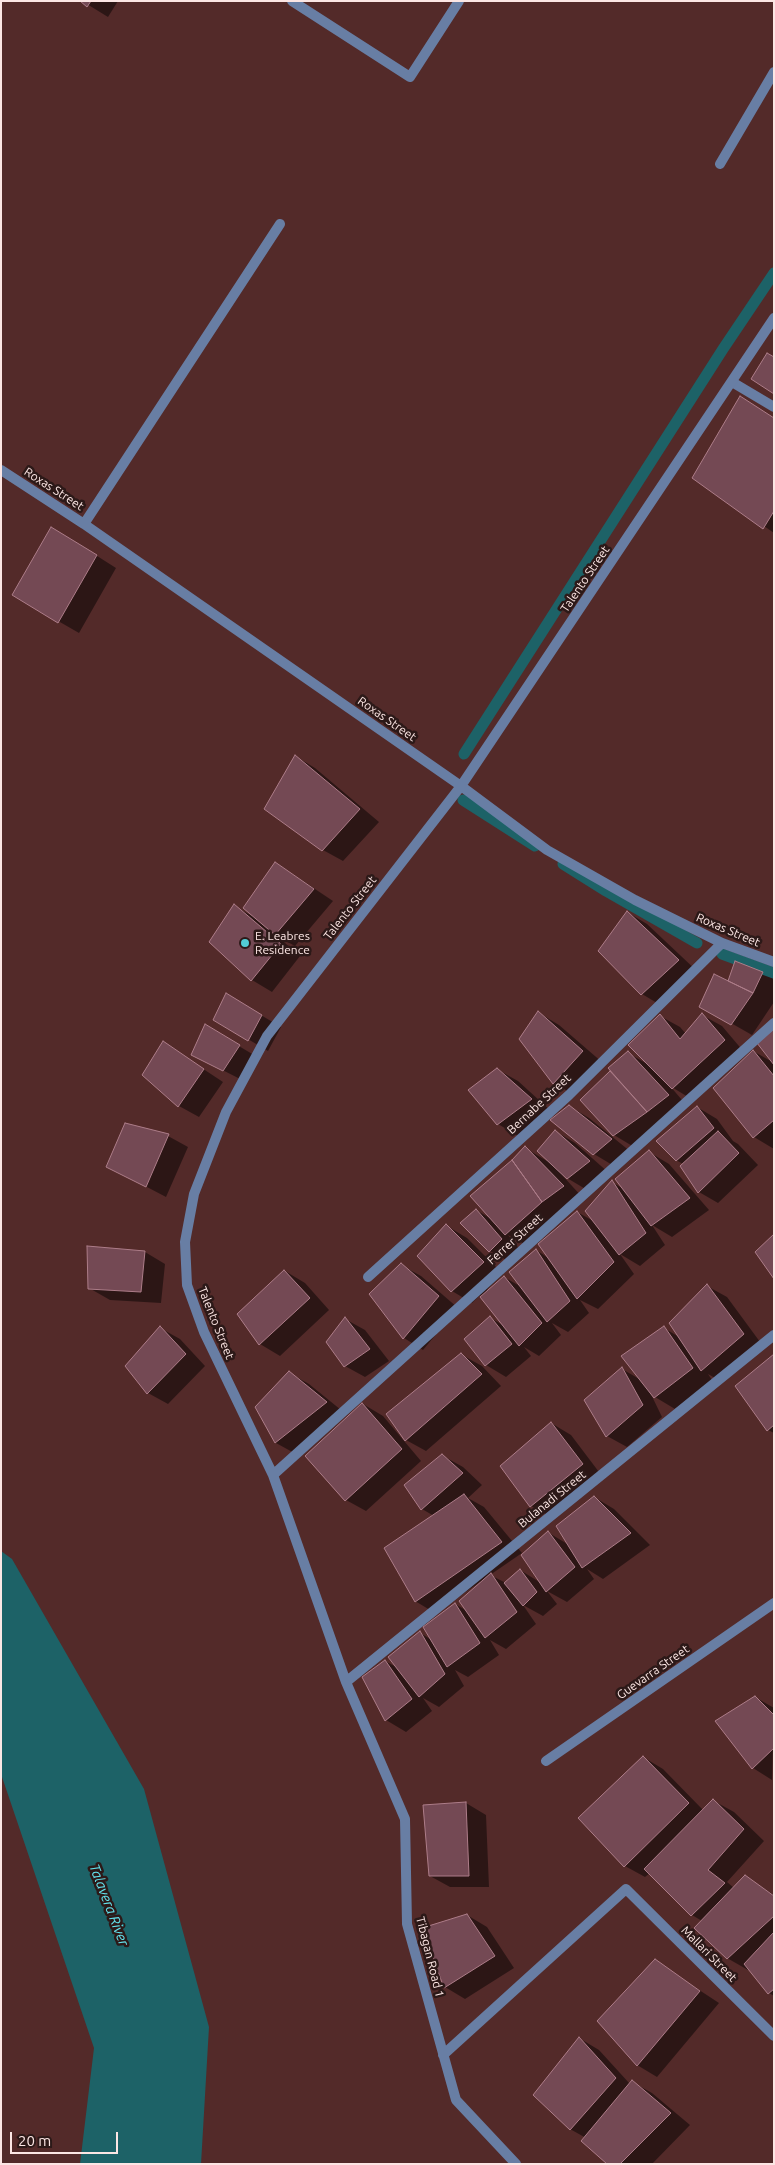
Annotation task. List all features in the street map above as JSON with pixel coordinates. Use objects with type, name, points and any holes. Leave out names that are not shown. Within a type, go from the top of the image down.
[{"type":"street","points":[[292,1],[410,77],[459,1]]},
{"type":"street","points":[[720,164],[774,72]]},
{"type":"street","points":[[84,524],[280,224]]},
{"type":"street","name":"Talento Street","points":[[346,1682],[273,1475],[204,1332],[187,1285],[185,1242],[194,1194],[226,1112],[267,1036],[460,786],[774,318]]},
{"type":"street","points":[[732,382],[774,407]]},
{"type":"street","name":"Roxas Street","points":[[1,470],[84,524],[460,786],[546,850],[635,900],[722,943],[774,962]]},
{"type":"street","name":"Bernabe Street","points":[[368,1277],[569,1095],[722,943]]},
{"type":"street","name":"Ferrer Street","points":[[273,1475],[774,1023]]},
{"type":"street","name":"Bulanadi Street","points":[[346,1682],[774,1335]]},
{"type":"street","name":"Guevarra Street","points":[[546,1761],[774,1603]]},
{"type":"street","name":"Tibagan Road 1","points":[[346,1682],[405,1819],[407,1924],[456,2100],[516,2164]]},
{"type":"street","name":"Mallari Street","points":[[443,2055],[626,1889],[774,2036]]},
{"type":"water","name":"Talavera River","points":[[1,1551],[12,1559],[144,1789],[209,2027],[201,2164],[80,2164],[94,2048],[1,1774]]},
{"type":"building","points":[[80,1],[91,1],[87,7]]},
{"type":"building","points":[[767,353],[774,357],[774,394],[751,379]]},
{"type":"building","points":[[740,396],[774,418],[774,511],[763,529],[692,478]]},
{"type":"building","points":[[51,527],[97,555],[58,623],[12,595]]},
{"type":"building","points":[[295,755],[360,809],[322,851],[264,809]]},
{"type":"building","points":[[275,862],[314,889],[275,935],[243,908]]},
{"type":"building","name":"E. Leabres Residence","points":[[234,904],[281,944],[251,981],[209,942]]},
{"type":"building","points":[[627,911],[679,960],[641,995],[598,951]]},
{"type":"building","points":[[735,961],[763,972],[753,993],[728,981]]},
{"type":"building","points":[[714,974],[753,993],[731,1025],[699,1007]]},
{"type":"building","points":[[226,993],[262,1015],[248,1041],[213,1020]]},
{"type":"building","points":[[538,1011],[583,1051],[553,1084],[519,1039]]},
{"type":"building","points":[[702,1013],[725,1040],[672,1089],[628,1045],[660,1014],[680,1039]]},
{"type":"building","points":[[205,1024],[240,1045],[223,1071],[191,1055]]},
{"type":"building","points":[[774,1029],[774,1065],[757,1043]]},
{"type":"building","points":[[163,1041],[204,1069],[178,1107],[142,1075]]},
{"type":"building","points":[[753,1050],[774,1076],[774,1120],[753,1138],[713,1088]]},
{"type":"building","points":[[628,1051],[669,1095],[647,1112],[608,1068]]},
{"type":"building","points":[[497,1068],[532,1099],[497,1125],[468,1090]]},
{"type":"building","points":[[610,1071],[647,1112],[613,1136],[580,1100]]},
{"type":"building","points":[[569,1105],[612,1139],[593,1155],[550,1120]]},
{"type":"building","points":[[697,1106],[714,1128],[676,1161],[656,1141]]},
{"type":"building","points":[[125,1123],[169,1134],[146,1187],[106,1167]]},
{"type":"building","points":[[555,1130],[590,1161],[567,1179],[537,1151]]},
{"type":"building","points":[[718,1131],[739,1153],[698,1193],[680,1166]]},
{"type":"building","points":[[525,1146],[564,1186],[542,1202],[512,1160]]},
{"type":"building","points":[[649,1150],[690,1198],[651,1226],[615,1179]]},
{"type":"building","points":[[512,1160],[542,1202],[505,1235],[470,1196]]},
{"type":"building","points":[[612,1180],[646,1233],[619,1255],[585,1211]]},
{"type":"building","points":[[476,1209],[502,1239],[489,1252],[460,1223]]},
{"type":"building","points":[[577,1211],[614,1262],[577,1299],[538,1244]]},
{"type":"building","points":[[446,1224],[484,1262],[451,1292],[417,1256]]},
{"type":"building","points":[[774,1234],[774,1279],[755,1252]]},
{"type":"building","points":[[87,1246],[145,1251],[141,1292],[88,1289]]},
{"type":"building","points":[[536,1249],[570,1301],[547,1322],[509,1272]]},
{"type":"building","points":[[401,1263],[439,1296],[403,1339],[369,1294]]},
{"type":"building","points":[[284,1270],[310,1298],[259,1345],[237,1314]]},
{"type":"building","points":[[504,1276],[542,1323],[519,1346],[480,1297]]},
{"type":"building","points":[[707,1284],[744,1334],[701,1371],[669,1323]]},
{"type":"building","points":[[490,1316],[512,1344],[485,1366],[464,1339]]},
{"type":"building","points":[[345,1317],[370,1349],[344,1367],[326,1342]]},
{"type":"building","points":[[160,1326],[186,1354],[147,1394],[125,1366]]},
{"type":"building","points":[[664,1326],[693,1368],[654,1398],[621,1356]]},
{"type":"building","points":[[461,1353],[482,1374],[405,1441],[386,1414]]},
{"type":"building","points":[[774,1354],[774,1425],[767,1431],[735,1386]]},
{"type":"building","points":[[622,1367],[643,1405],[606,1437],[584,1400]]},
{"type":"building","points":[[289,1371],[327,1402],[275,1443],[255,1407]]},
{"type":"building","points":[[362,1403],[402,1449],[345,1501],[305,1456]]},
{"type":"building","points":[[551,1422],[583,1464],[530,1507],[500,1466]]},
{"type":"building","points":[[442,1454],[463,1473],[421,1510],[404,1485]]},
{"type":"building","points":[[464,1494],[502,1542],[415,1602],[384,1548]]},
{"type":"building","points":[[594,1496],[631,1533],[582,1568],[556,1526]]},
{"type":"building","points":[[548,1531],[575,1567],[546,1592],[521,1555]]},
{"type":"building","points":[[520,1569],[537,1592],[523,1606],[504,1583]]},
{"type":"building","points":[[491,1573],[517,1612],[485,1638],[459,1601]]},
{"type":"building","points":[[455,1603],[480,1643],[447,1667],[423,1627]]},
{"type":"building","points":[[420,1631],[445,1674],[419,1697],[388,1657]]},
{"type":"building","points":[[385,1660],[412,1699],[385,1721],[362,1677]]},
{"type":"building","points":[[755,1696],[774,1715],[774,1748],[752,1769],[715,1721]]},
{"type":"building","points":[[643,1756],[689,1803],[624,1867],[578,1818]]},
{"type":"building","points":[[713,1799],[744,1829],[708,1870],[725,1883],[691,1916],[644,1869]]},
{"type":"building","points":[[466,1802],[469,1876],[429,1876],[423,1805]]},
{"type":"building","points":[[745,1875],[774,1896],[774,1916],[727,1959],[694,1928]]},
{"type":"building","points":[[467,1914],[495,1956],[444,1988],[422,1928]]},
{"type":"building","points":[[774,1932],[774,1989],[768,1994],[744,1964]]},
{"type":"building","points":[[655,1959],[700,1991],[637,2066],[597,2021]]},
{"type":"building","points":[[579,2037],[616,2078],[570,2130],[533,2095]]},
{"type":"building","points":[[632,2080],[671,2113],[620,2164],[607,2164],[581,2141]]},
{"type":"waterway","points":[[464,754],[723,349],[774,273]]},
{"type":"waterway","points":[[463,800],[535,846]]},
{"type":"waterway","points":[[563,864],[697,943]]},
{"type":"waterway","points":[[722,954],[774,973]]},
{"type":"place","name":"E. Leabres Residence","points":[[245,943]]}]
